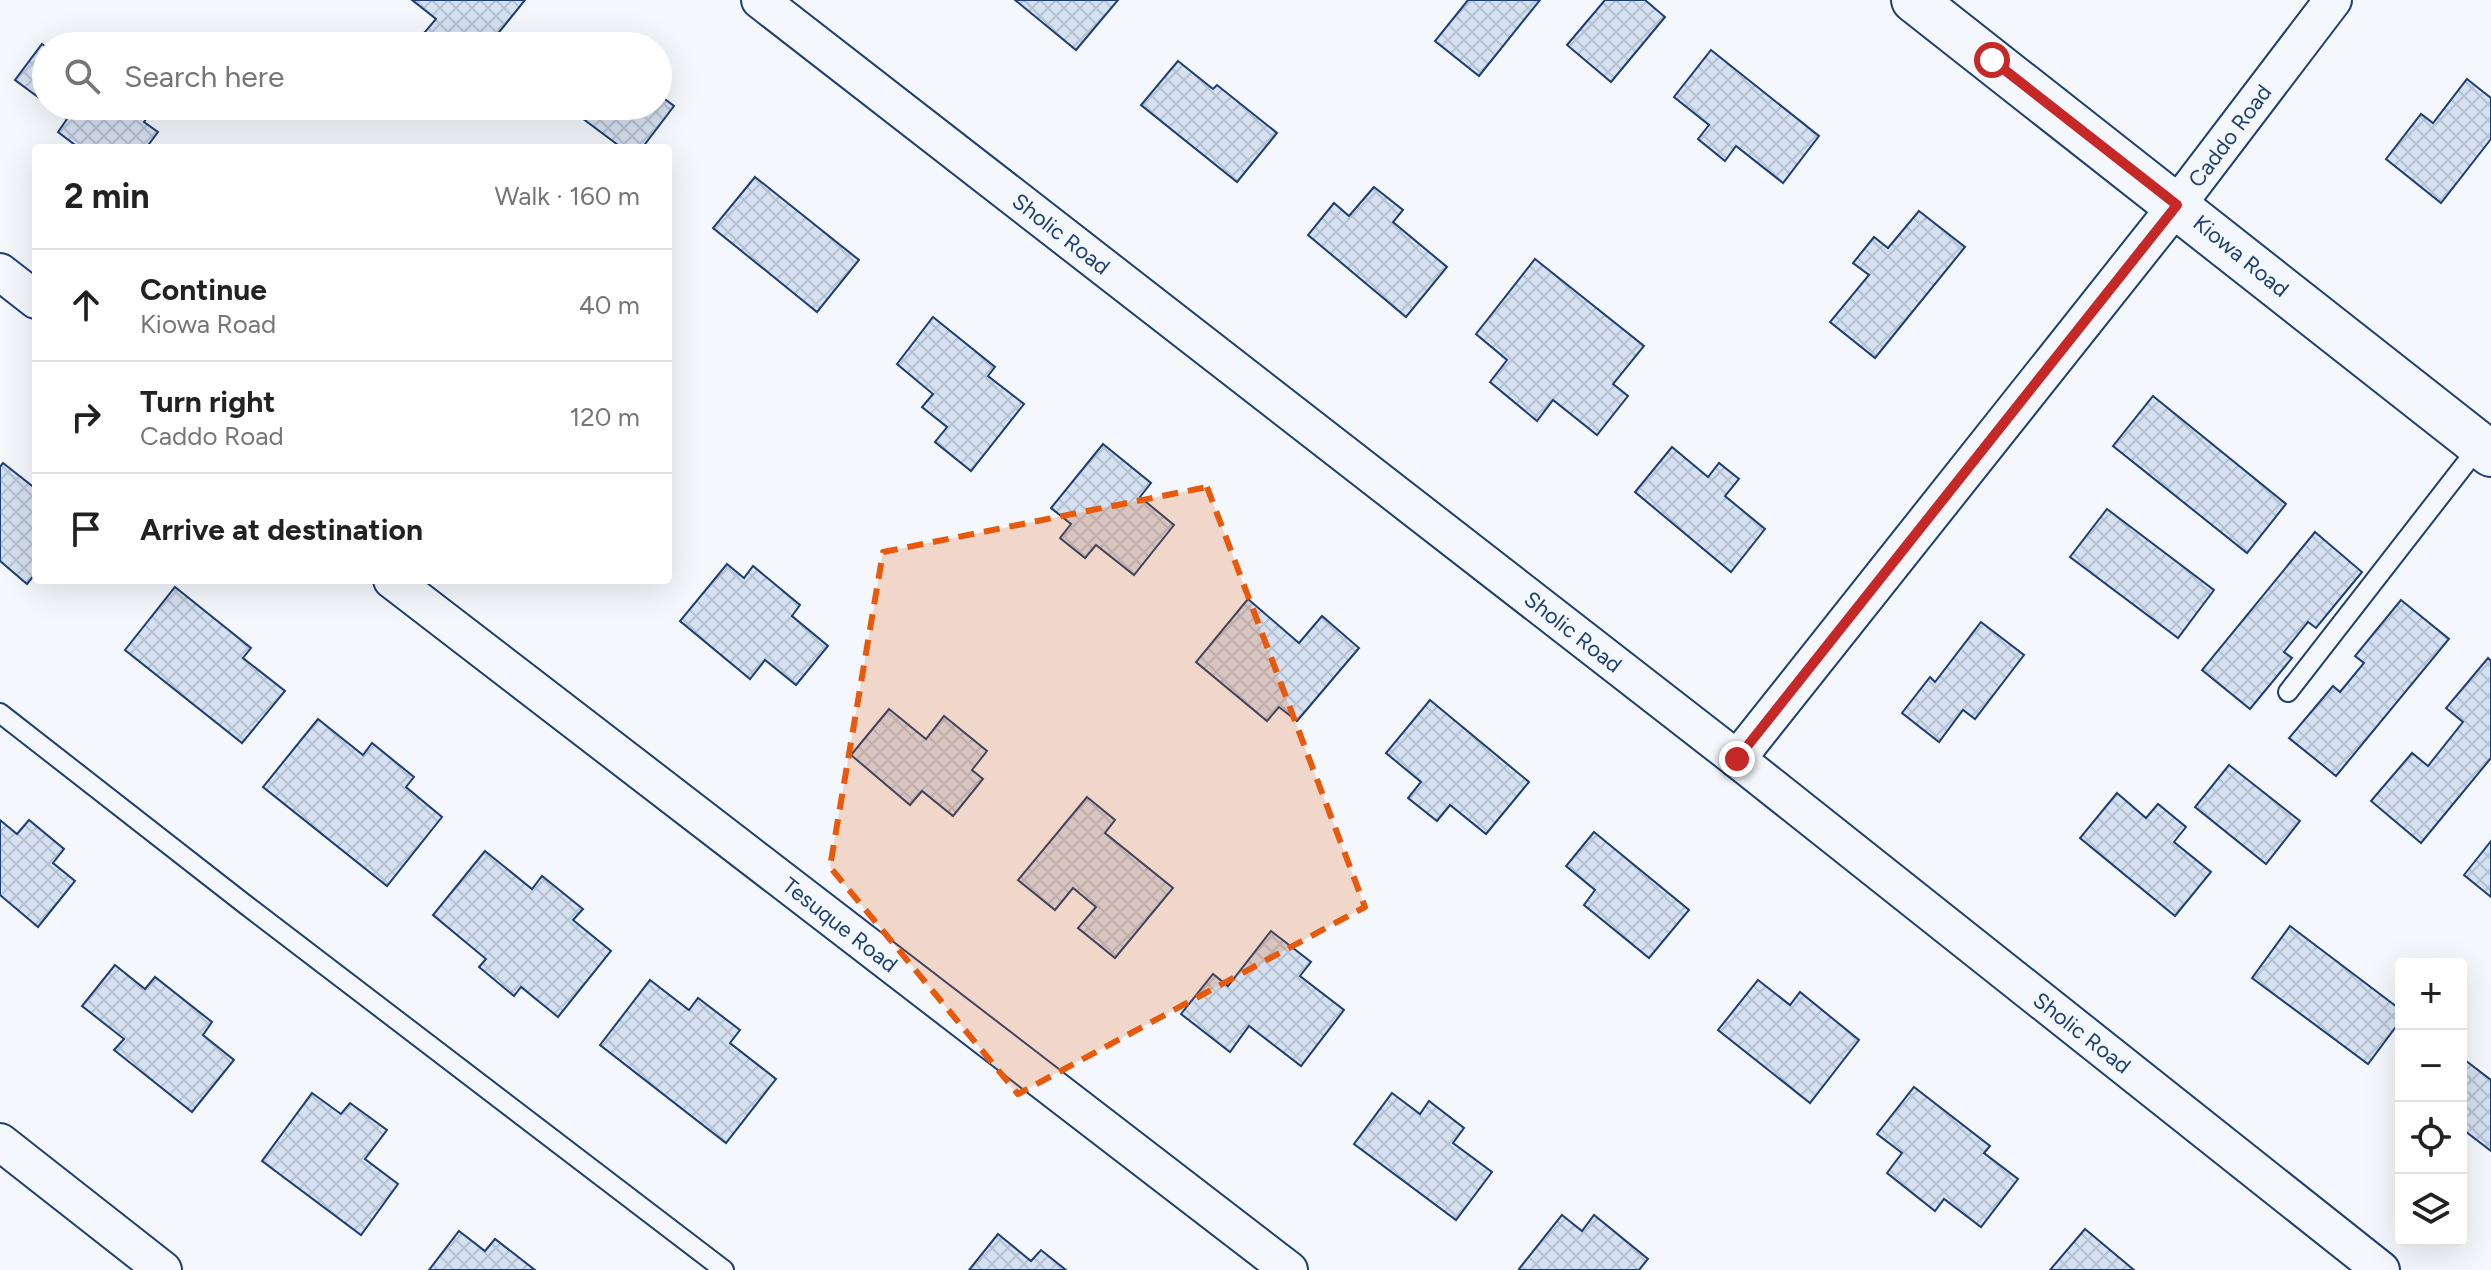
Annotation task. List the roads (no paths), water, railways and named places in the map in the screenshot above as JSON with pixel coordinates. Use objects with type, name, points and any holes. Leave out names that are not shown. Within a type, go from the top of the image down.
[{"type":"street","name":"Sholic Road","points":[[760,0],[1737,759],[2381,1270]]},
{"type":"street","name":"Kiowa Road","points":[[1914,0],[2486,450]]},
{"type":"street","name":"Caddo Road","points":[[1737,759],[2177,205],[2333,0]]},
{"type":"street","points":[[0,272],[32,297]]},
{"type":"street","name":"Tesuque Road","points":[[397,584],[1289,1270]]},
{"type":"street","points":[[0,1142],[163,1270]]},
{"type":"lane","points":[[2288,692],[2486,450]]},
{"type":"lane","points":[[0,713],[258,915],[724,1270]]}]
